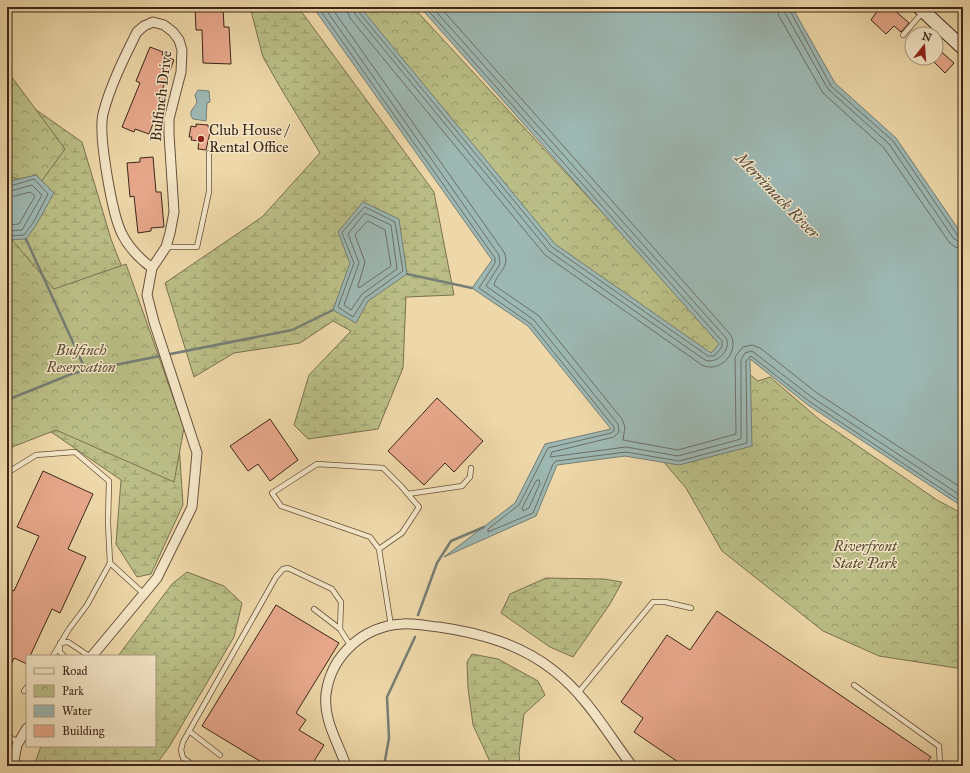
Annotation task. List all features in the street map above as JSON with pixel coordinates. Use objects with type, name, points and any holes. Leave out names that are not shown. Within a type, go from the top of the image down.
[{"type":"main road","points":[[921,9],[963,48]]},
{"type":"street","name":"Bulfinch Drive","points":[[91,655],[157,578],[192,508],[198,453],[148,300],[152,268],[166,247],[174,212],[169,152],[170,119],[181,72],[182,50],[179,40],[173,32],[164,25],[153,22],[144,26],[137,32],[111,91],[103,115],[101,128],[110,194],[121,233],[132,249],[152,268]]},
{"type":"street","points":[[346,766],[333,737],[326,710],[326,693],[336,662],[350,645],[364,636],[391,626],[402,624],[469,632],[493,638],[519,649],[553,670],[578,693],[589,705],[632,766]]},
{"type":"street","points":[[13,766],[19,742],[26,730]]},
{"type":"lane","points":[[903,35],[921,9]]},
{"type":"lane","points":[[166,247],[197,247],[210,192],[209,153]]},
{"type":"lane","points":[[7,472],[36,455],[75,452],[109,481],[108,523],[110,562],[87,605],[60,643],[54,655]]},
{"type":"lane","points":[[379,549],[402,533],[419,507],[383,468],[317,464],[272,493],[281,506],[370,537],[379,549],[391,626]]},
{"type":"lane","points":[[408,494],[462,486],[470,477],[471,468]]},
{"type":"lane","points":[[110,562],[144,594]]},
{"type":"lane","points":[[194,766],[183,758],[181,750],[189,731],[276,577],[283,569],[288,568],[332,589],[341,602],[340,629]]},
{"type":"lane","points":[[578,693],[653,602],[665,602],[691,608]]},
{"type":"lane","points":[[314,610],[340,629],[350,645]]},
{"type":"lane","points":[[60,643],[68,642],[88,655]]},
{"type":"lane","points":[[60,643],[60,652],[63,655]]},
{"type":"lane","points":[[854,685],[939,746],[940,766]]},
{"type":"lane","points":[[189,731],[220,754]]},
{"type":"lane","points":[[7,736],[19,742]]},
{"type":"green space","points":[[250,7],[298,7],[434,192],[454,295],[406,297],[403,368],[378,429],[308,439],[294,425],[309,375],[351,331],[333,321],[300,343],[234,353],[194,377],[165,283],[262,217],[320,153],[263,57]]},
{"type":"green space","name":"Riverfront State Park","points":[[318,7],[413,7],[695,313],[736,364],[758,381],[770,377],[820,420],[937,500],[963,514],[963,669],[879,656],[823,631],[722,551],[686,488],[650,446]]},
{"type":"green space","points":[[8,72],[65,149],[38,186],[7,175]]},
{"type":"green space","points":[[32,107],[82,142],[111,239],[149,337],[178,428],[183,505],[151,574],[137,577],[116,544],[121,480],[25,414],[7,265],[7,165]]},
{"type":"green space","name":"Bulfinch Reservation","points":[[7,234],[54,289],[126,264],[184,428],[174,482],[56,430],[7,449]]},
{"type":"green space","points":[[187,572],[224,586],[242,603],[234,637],[169,747],[155,766],[34,766],[41,747],[156,747],[156,655],[119,655],[172,584]]},
{"type":"green space","points":[[546,578],[604,579],[622,582],[610,604],[573,657],[550,647],[501,613],[510,594]]},
{"type":"green space","points":[[472,654],[498,659],[538,681],[545,695],[524,714],[519,753],[520,766],[492,766],[473,725],[468,688],[467,662]]},
{"type":"water","name":"Merrimack River","points":[[313,7],[360,7],[555,244],[711,353],[719,344],[420,7],[792,7],[835,83],[896,138],[963,236],[963,507],[808,405],[750,359],[752,446],[679,465],[625,456],[557,465],[536,516],[444,557],[515,503],[545,444],[611,429],[528,326],[472,288],[492,260]]},
{"type":"water","points":[[198,90],[209,91],[210,102],[207,103],[206,121],[193,119],[191,117],[191,112],[197,102],[195,95]]},
{"type":"water","points":[[36,175],[54,193],[36,225],[26,239],[7,240],[7,185],[10,181]]},
{"type":"water","points":[[363,202],[399,219],[407,274],[368,301],[356,323],[333,310],[350,263],[338,232]]},
{"type":"building","points":[[195,7],[223,7],[224,27],[229,27],[231,64],[203,63],[202,30],[196,30]]},
{"type":"building","points":[[880,7],[891,7],[909,23],[906,26],[904,26],[901,32],[894,26],[886,34],[871,20]]},
{"type":"building","points":[[150,47],[163,52],[162,55],[174,60],[162,90],[166,91],[149,134],[135,129],[134,132],[122,127],[140,83],[136,81]]},
{"type":"building","points":[[944,54],[954,63],[945,73],[938,66],[944,66]]},
{"type":"building","name":"Club House / Rental Office","points":[[196,124],[208,125],[208,127],[211,128],[206,150],[198,149],[199,141],[191,140],[192,137],[189,137],[191,126],[196,127]]},
{"type":"building","points":[[153,157],[156,192],[161,192],[164,227],[151,228],[151,231],[138,233],[134,196],[130,197],[127,163],[140,162],[140,158]]},
{"type":"building","points":[[437,398],[483,441],[454,472],[445,463],[424,485],[388,451]]},
{"type":"building","points":[[270,419],[298,460],[270,481],[258,464],[248,471],[230,446]]},
{"type":"building","points":[[43,471],[93,494],[68,549],[86,557],[60,613],[52,609],[30,655],[26,655],[26,664],[14,658],[7,674],[7,588],[14,591],[39,536],[17,527]]},
{"type":"building","points":[[276,605],[339,643],[296,713],[306,720],[299,730],[324,745],[311,766],[268,766],[202,726]]},
{"type":"building","points":[[717,611],[931,757],[924,766],[684,766],[634,732],[643,718],[621,702],[667,635],[690,650]]},
{"type":"waterway","points":[[26,239],[86,371]]},
{"type":"waterway","points":[[407,274],[472,288]]},
{"type":"waterway","points":[[7,400],[74,373],[292,330],[333,310]]},
{"type":"waterway","points":[[418,615],[437,563],[451,541],[484,527]]},
{"type":"waterway","points":[[384,766],[389,738],[387,697],[415,637]]},
{"type":"place","name":"Club House / Rental Office","points":[[201,139]]}]
